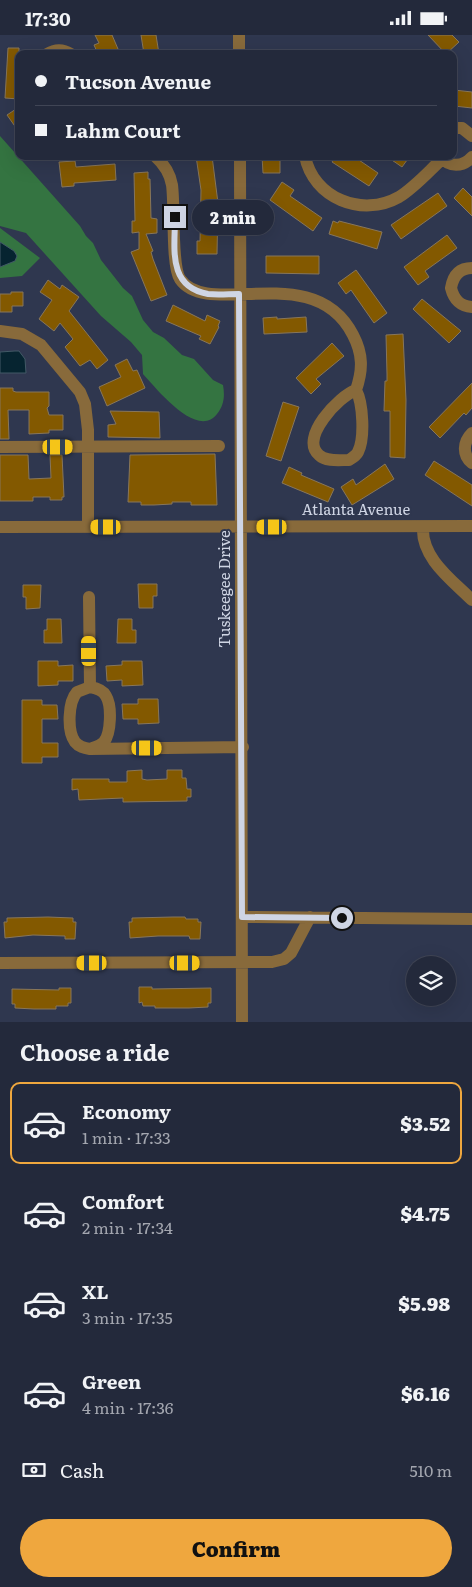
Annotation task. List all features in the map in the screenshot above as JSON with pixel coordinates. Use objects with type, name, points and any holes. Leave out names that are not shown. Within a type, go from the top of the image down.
[{"type":"street","points":[[239,35],[239,50]]},
{"type":"street","points":[[457,128],[462,128],[472,136]]},
{"type":"street","points":[[445,160],[454,165],[461,165],[472,157]]},
{"type":"street","points":[[158,160],[167,170],[172,185],[176,263],[181,279],[198,291],[209,294],[291,294],[306,297],[327,306],[344,321],[358,344],[362,370],[356,390],[362,405],[358,452],[349,460],[325,459],[319,455],[314,446],[315,431],[344,396],[356,390]]},
{"type":"street","name":"Tuskeegee Drive","points":[[240,160],[242,1022]]},
{"type":"street","points":[[305,160],[314,179],[327,193],[345,203],[371,205],[389,202],[398,197],[410,189],[439,160]]},
{"type":"street","points":[[472,268],[461,270],[456,275],[451,288],[457,301],[472,307]]},
{"type":"street","points":[[0,331],[22,334],[42,345],[80,392],[86,411],[88,527]]},
{"type":"street","points":[[472,433],[466,441],[464,448],[466,455],[472,463]]},
{"type":"street","points":[[0,447],[219,447]]},
{"type":"street","name":"Atlanta Avenue","points":[[0,527],[472,527]]},
{"type":"street","points":[[423,527],[423,540],[431,557],[472,600]]},
{"type":"street","points":[[89,597],[90,687]]},
{"type":"street","points":[[90,749],[100,746],[105,741],[108,734],[109,709],[106,695],[102,691],[90,687],[81,689],[73,697],[71,728],[75,741],[84,748],[90,749],[242,747]]},
{"type":"street","points":[[242,917],[472,919]]},
{"type":"street","points":[[0,963],[272,963],[284,959],[291,953],[310,917]]},
{"type":"green space","points":[[0,136],[15,153],[15,160],[21,160],[80,226],[93,243],[101,260],[123,288],[132,296],[143,320],[153,332],[164,338],[182,355],[194,359],[213,380],[223,385],[223,400],[217,414],[209,420],[199,421],[177,409],[143,374],[142,355],[131,342],[101,316],[26,233],[0,226]]},
{"type":"green space","points":[[0,228],[40,258],[22,276],[0,278]]},
{"type":"water","points":[[0,242],[14,251],[17,256],[15,261],[0,267]]},
{"type":"water","points":[[19,351],[25,359],[26,373],[0,373],[0,352]]},
{"type":"building","points":[[95,35],[112,35],[118,49],[96,50],[94,45],[99,43]]},
{"type":"building","points":[[141,35],[156,35],[158,50],[143,50]]},
{"type":"building","points":[[428,35],[452,35],[459,42],[450,50],[442,50]]},
{"type":"building","points":[[8,48],[19,48],[19,50],[15,50],[15,99],[5,98]]},
{"type":"building","points":[[457,90],[472,92],[472,108],[457,106]]},
{"type":"building","points":[[15,110],[15,126],[7,115]]},
{"type":"building","points":[[197,160],[213,160],[218,203],[217,254],[197,254],[197,241],[200,241],[201,190]]},
{"type":"building","points":[[262,160],[280,160],[280,173],[263,173]]},
{"type":"building","points":[[333,160],[359,160],[378,173],[369,186],[332,162]]},
{"type":"building","points":[[392,160],[407,160],[402,167]]},
{"type":"building","points":[[75,161],[76,167],[115,164],[116,180],[74,183],[74,186],[62,187],[59,162]]},
{"type":"building","points":[[148,172],[148,179],[150,179],[151,218],[157,219],[157,233],[146,234],[153,251],[151,252],[153,259],[167,295],[151,301],[131,252],[139,249],[139,232],[132,233],[132,221],[135,221],[134,173]]},
{"type":"building","points":[[282,182],[294,190],[290,196],[322,218],[313,231],[270,200]]},
{"type":"building","points":[[463,188],[472,197],[472,216],[454,198]]},
{"type":"building","points":[[438,193],[447,206],[401,239],[391,225]]},
{"type":"building","points":[[333,221],[382,232],[377,249],[329,234]]},
{"type":"building","points":[[447,235],[457,248],[425,271],[429,277],[418,285],[404,267]]},
{"type":"building","points":[[266,256],[319,256],[319,274],[266,273]]},
{"type":"building","points":[[356,270],[387,313],[374,323],[351,290],[346,294],[338,283]]},
{"type":"building","points":[[48,280],[60,289],[62,285],[79,297],[69,311],[108,360],[97,369],[90,360],[80,366],[65,347],[73,339],[60,323],[54,331],[39,319],[52,300],[40,292]]},
{"type":"building","points":[[11,292],[23,292],[23,306],[12,306],[12,312],[0,312],[0,294],[11,294]]},
{"type":"building","points":[[422,299],[461,331],[449,343],[413,309]]},
{"type":"building","points":[[173,305],[205,321],[207,315],[220,321],[210,344],[199,339],[201,336],[166,321]]},
{"type":"building","points":[[277,317],[277,319],[306,317],[307,332],[264,334],[263,318]]},
{"type":"building","points":[[403,334],[406,400],[405,458],[390,457],[390,411],[384,411],[385,381],[387,381],[386,335]]},
{"type":"building","points":[[332,343],[344,356],[316,379],[321,384],[311,394],[296,378]]},
{"type":"building","points":[[127,359],[133,371],[137,370],[145,388],[107,406],[99,387],[121,377],[115,365]]},
{"type":"building","points":[[472,383],[472,408],[466,415],[464,413],[440,438],[429,427]]},
{"type":"building","points":[[0,388],[13,388],[13,391],[16,392],[49,392],[49,406],[47,408],[49,415],[63,415],[63,430],[49,430],[49,433],[29,434],[29,410],[8,410],[9,439],[0,439]]},
{"type":"building","points":[[283,402],[299,407],[281,461],[266,456]]},
{"type":"building","points":[[110,411],[159,412],[160,438],[108,437],[108,425],[116,424]]},
{"type":"building","points":[[215,454],[217,505],[191,505],[191,502],[172,502],[172,504],[141,505],[141,502],[128,502],[130,455]]},
{"type":"building","points":[[0,455],[28,455],[29,479],[51,478],[50,455],[62,455],[64,497],[62,497],[62,500],[50,500],[50,497],[33,497],[33,501],[0,501]]},
{"type":"building","points":[[434,461],[472,485],[472,506],[425,475]]},
{"type":"building","points":[[385,464],[394,479],[352,505],[341,487],[353,479],[356,485]]},
{"type":"building","points":[[289,467],[302,473],[301,475],[334,489],[328,502],[282,483]]},
{"type":"building","points":[[138,584],[157,584],[157,596],[153,596],[153,608],[139,608]]},
{"type":"building","points":[[23,585],[41,585],[40,608],[26,609]]},
{"type":"building","points":[[47,619],[61,619],[62,643],[44,643],[44,630],[47,630]]},
{"type":"building","points":[[118,619],[132,619],[132,630],[136,630],[136,643],[117,643]]},
{"type":"building","points":[[38,661],[58,661],[58,666],[73,665],[73,681],[58,681],[58,685],[38,686]]},
{"type":"building","points":[[122,661],[142,661],[143,685],[122,686],[122,680],[107,681],[106,666],[122,665]]},
{"type":"building","points":[[138,699],[158,699],[159,723],[138,724],[138,719],[123,719],[122,704],[138,704]]},
{"type":"building","points":[[22,700],[42,700],[42,705],[57,705],[58,719],[42,719],[42,743],[58,743],[58,757],[42,757],[42,763],[22,763]]},
{"type":"building","points":[[142,770],[142,779],[147,780],[167,779],[167,770],[182,770],[182,778],[186,778],[187,789],[191,789],[191,797],[187,797],[187,801],[123,802],[123,798],[79,800],[78,789],[72,790],[72,779],[109,779],[109,782],[127,782],[127,771]]},
{"type":"building","points":[[185,917],[186,919],[198,919],[198,922],[201,922],[200,939],[190,939],[189,936],[130,938],[129,922],[132,922],[132,918]]},
{"type":"building","points":[[7,918],[73,918],[73,922],[76,922],[75,939],[65,939],[65,936],[33,935],[5,938],[4,922],[7,922]]},
{"type":"building","points":[[139,987],[152,987],[152,989],[211,988],[211,1003],[208,1003],[208,1007],[189,1008],[143,1006],[142,1002],[139,1003]]},
{"type":"building","points":[[59,988],[71,988],[71,1003],[68,1003],[68,1006],[56,1006],[56,1009],[34,1009],[15,1008],[15,1004],[12,1004],[12,989],[59,990]]},
{"type":"route","points":[[175,217],[176,263],[181,279],[188,287],[209,294],[239,294],[242,917],[342,918]]}]
